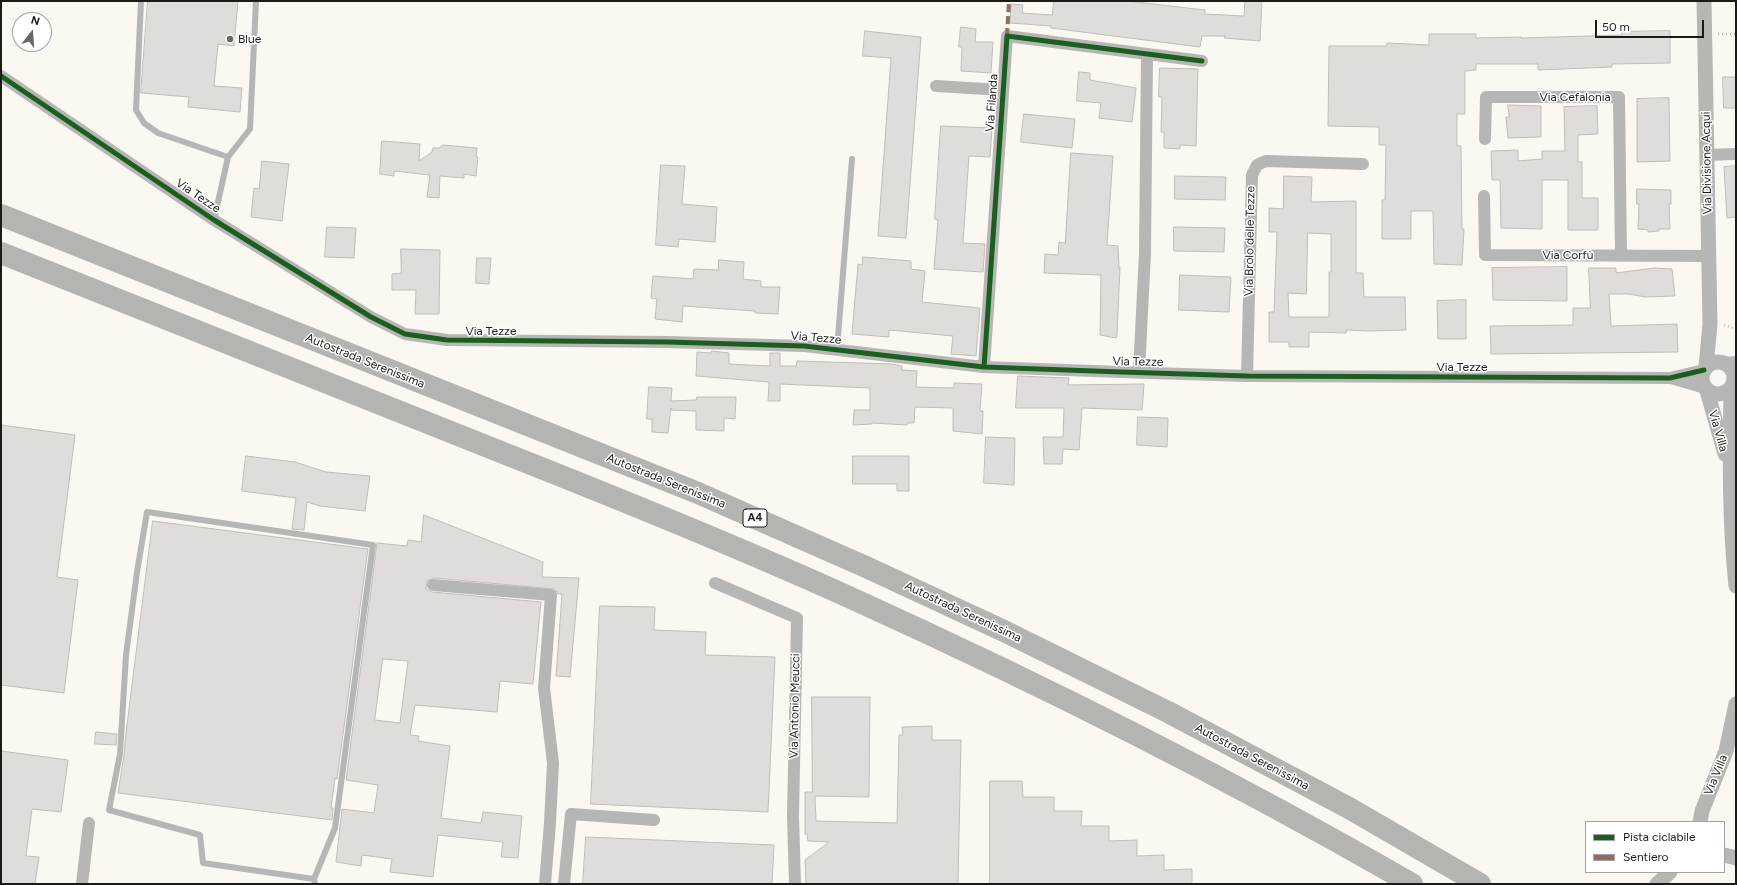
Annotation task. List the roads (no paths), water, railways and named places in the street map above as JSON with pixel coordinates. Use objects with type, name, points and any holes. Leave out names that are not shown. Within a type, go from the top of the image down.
[{"type":"highway","name":"Autostrada Serenissima","points":[[1,216],[698,493],[866,567],[1004,631],[1168,712],[1349,808],[1480,884]]},
{"type":"highway","points":[[1,253],[688,527],[848,596],[990,662],[1157,744],[1325,834],[1412,884]]},
{"type":"street","name":"Via Divisione Acqui","points":[[1704,1],[1709,256],[1715,324],[1727,363]]},
{"type":"street","name":"Via Filanda","points":[[984,367],[1007,36],[1202,61]]},
{"type":"street","name":"Via Tezze","points":[[1139,372],[1145,253],[1144,203],[1147,54]]},
{"type":"street","name":"Via Tezze","points":[[1,76],[214,220],[371,317],[405,334],[447,340],[667,342],[804,346],[984,367],[1247,376],[1670,378],[1705,369]]},
{"type":"street","points":[[936,86],[1003,90]]},
{"type":"street","name":"Via Cefalonia","points":[[1485,139],[1486,97],[1619,97],[1621,256]]},
{"type":"street","points":[[1706,155],[1736,154]]},
{"type":"street","name":"Via Brolo delle Tezze","points":[[1247,376],[1252,175],[1257,165],[1266,161],[1363,164]]},
{"type":"street","name":"Via Corfù","points":[[1484,196],[1485,255],[1709,256]]},
{"type":"street","name":"Via Divisione Acqui","points":[[1705,369],[1715,324]]},
{"type":"street","points":[[1717,362],[1727,363],[1732,370],[1734,383],[1726,393],[1720,395],[1713,394],[1706,390],[1702,379],[1705,369],[1717,362]]},
{"type":"street","name":"Via Tezze","points":[[1670,378],[1706,390]]},
{"type":"street","name":"Via Villa","points":[[1734,383],[1730,470],[1736,586]]},
{"type":"street","name":"Via Villa","points":[[1706,390],[1730,470]]},
{"type":"street","name":"Via Antonio Meucci","points":[[715,583],[797,618],[793,816],[796,884]]},
{"type":"street","points":[[433,585],[551,595],[544,688],[553,763],[550,823],[544,884]]},
{"type":"street","name":"Via Villa","points":[[1700,821],[1702,811],[1726,751],[1736,704]]},
{"type":"street","points":[[564,884],[571,814],[654,820]]},
{"type":"street","points":[[82,884],[89,823]]},
{"type":"street","points":[[1725,855],[1736,858]]},
{"type":"street","points":[[1657,884],[1669,873]]},
{"type":"lane","points":[[141,1],[136,110],[144,123],[158,132],[228,157]]},
{"type":"lane","points":[[214,220],[228,157],[250,129],[256,1]]},
{"type":"lane","points":[[837,350],[852,159]]},
{"type":"lane","points":[[147,512],[373,545],[335,828],[314,882],[204,863],[200,835],[109,810],[120,754],[126,655],[147,512]]},
{"type":"place","name":"Blue","points":[[230,39]]}]
